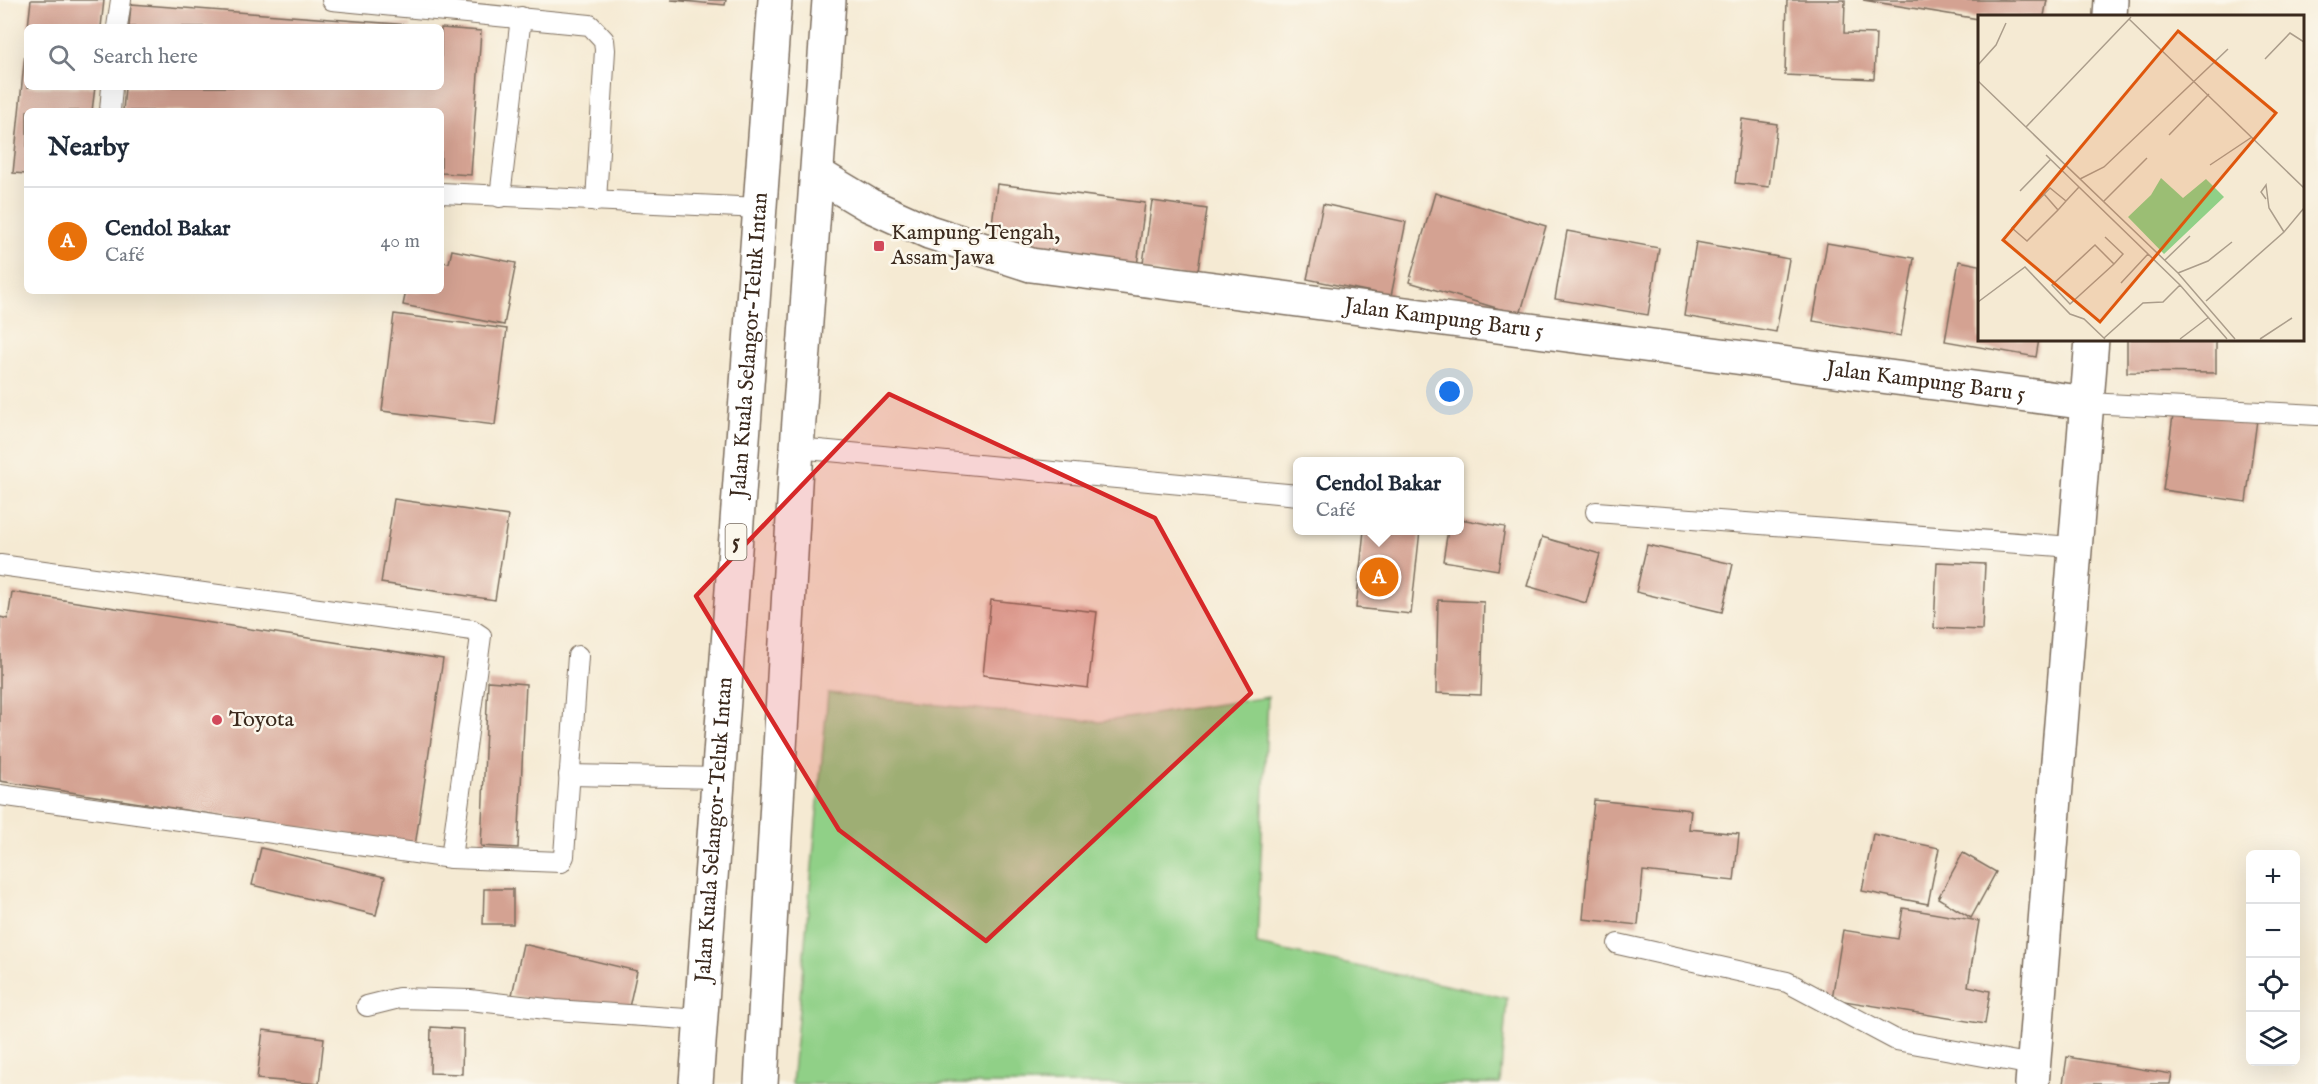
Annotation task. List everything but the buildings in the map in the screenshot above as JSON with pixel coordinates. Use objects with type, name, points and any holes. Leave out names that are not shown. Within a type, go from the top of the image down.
[{"type":"main road","name":"Jalan Kuala Selangor-Teluk Intan","points":[[696,1084],[775,0]]},
{"type":"main road","points":[[762,1084],[797,448],[829,0]]},
{"type":"main road","name":"Jalan Kampung Baru 5","points":[[817,174],[869,205],[929,232],[1031,265],[2088,403]]},
{"type":"main road","points":[[2032,1074],[2073,547],[2088,403],[2092,340]]},
{"type":"lane","points":[[117,24],[121,0]]},
{"type":"lane","points":[[332,0],[590,25],[604,40],[596,201]]},
{"type":"lane","points":[[500,197],[521,17]]},
{"type":"lane","points":[[110,108],[112,90]]},
{"type":"lane","points":[[444,193],[760,208]]},
{"type":"lane","points":[[2088,403],[2318,415]]},
{"type":"lane","points":[[797,448],[1293,495]]},
{"type":"lane","points":[[1596,512],[2073,547]]},
{"type":"lane","points":[[0,565],[472,630],[481,636],[451,858]]},
{"type":"lane","points":[[0,795],[451,858],[561,862],[564,856],[578,656]]},
{"type":"lane","points":[[569,775],[719,778]]},
{"type":"lane","points":[[1618,944],[1787,982],[1896,1040],[2032,1074]]},
{"type":"lane","points":[[367,1006],[399,998],[470,1000],[555,1010],[701,1020]]},
{"type":"highlighted area","points":[[889,394],[1155,518],[1251,693],[986,941],[839,830],[696,596]]},
{"type":"green space","points":[[828,693],[1099,722],[1268,697],[1257,945],[1507,998],[1500,1084],[792,1084]]},
{"type":"place","name":"Kampung Tengah, Assam Jawa","points":[[879,246]]},
{"type":"place","name":"Cendol Bakar","points":[[1379,577]]},
{"type":"place","name":"Toyota","points":[[217,720]]}]
